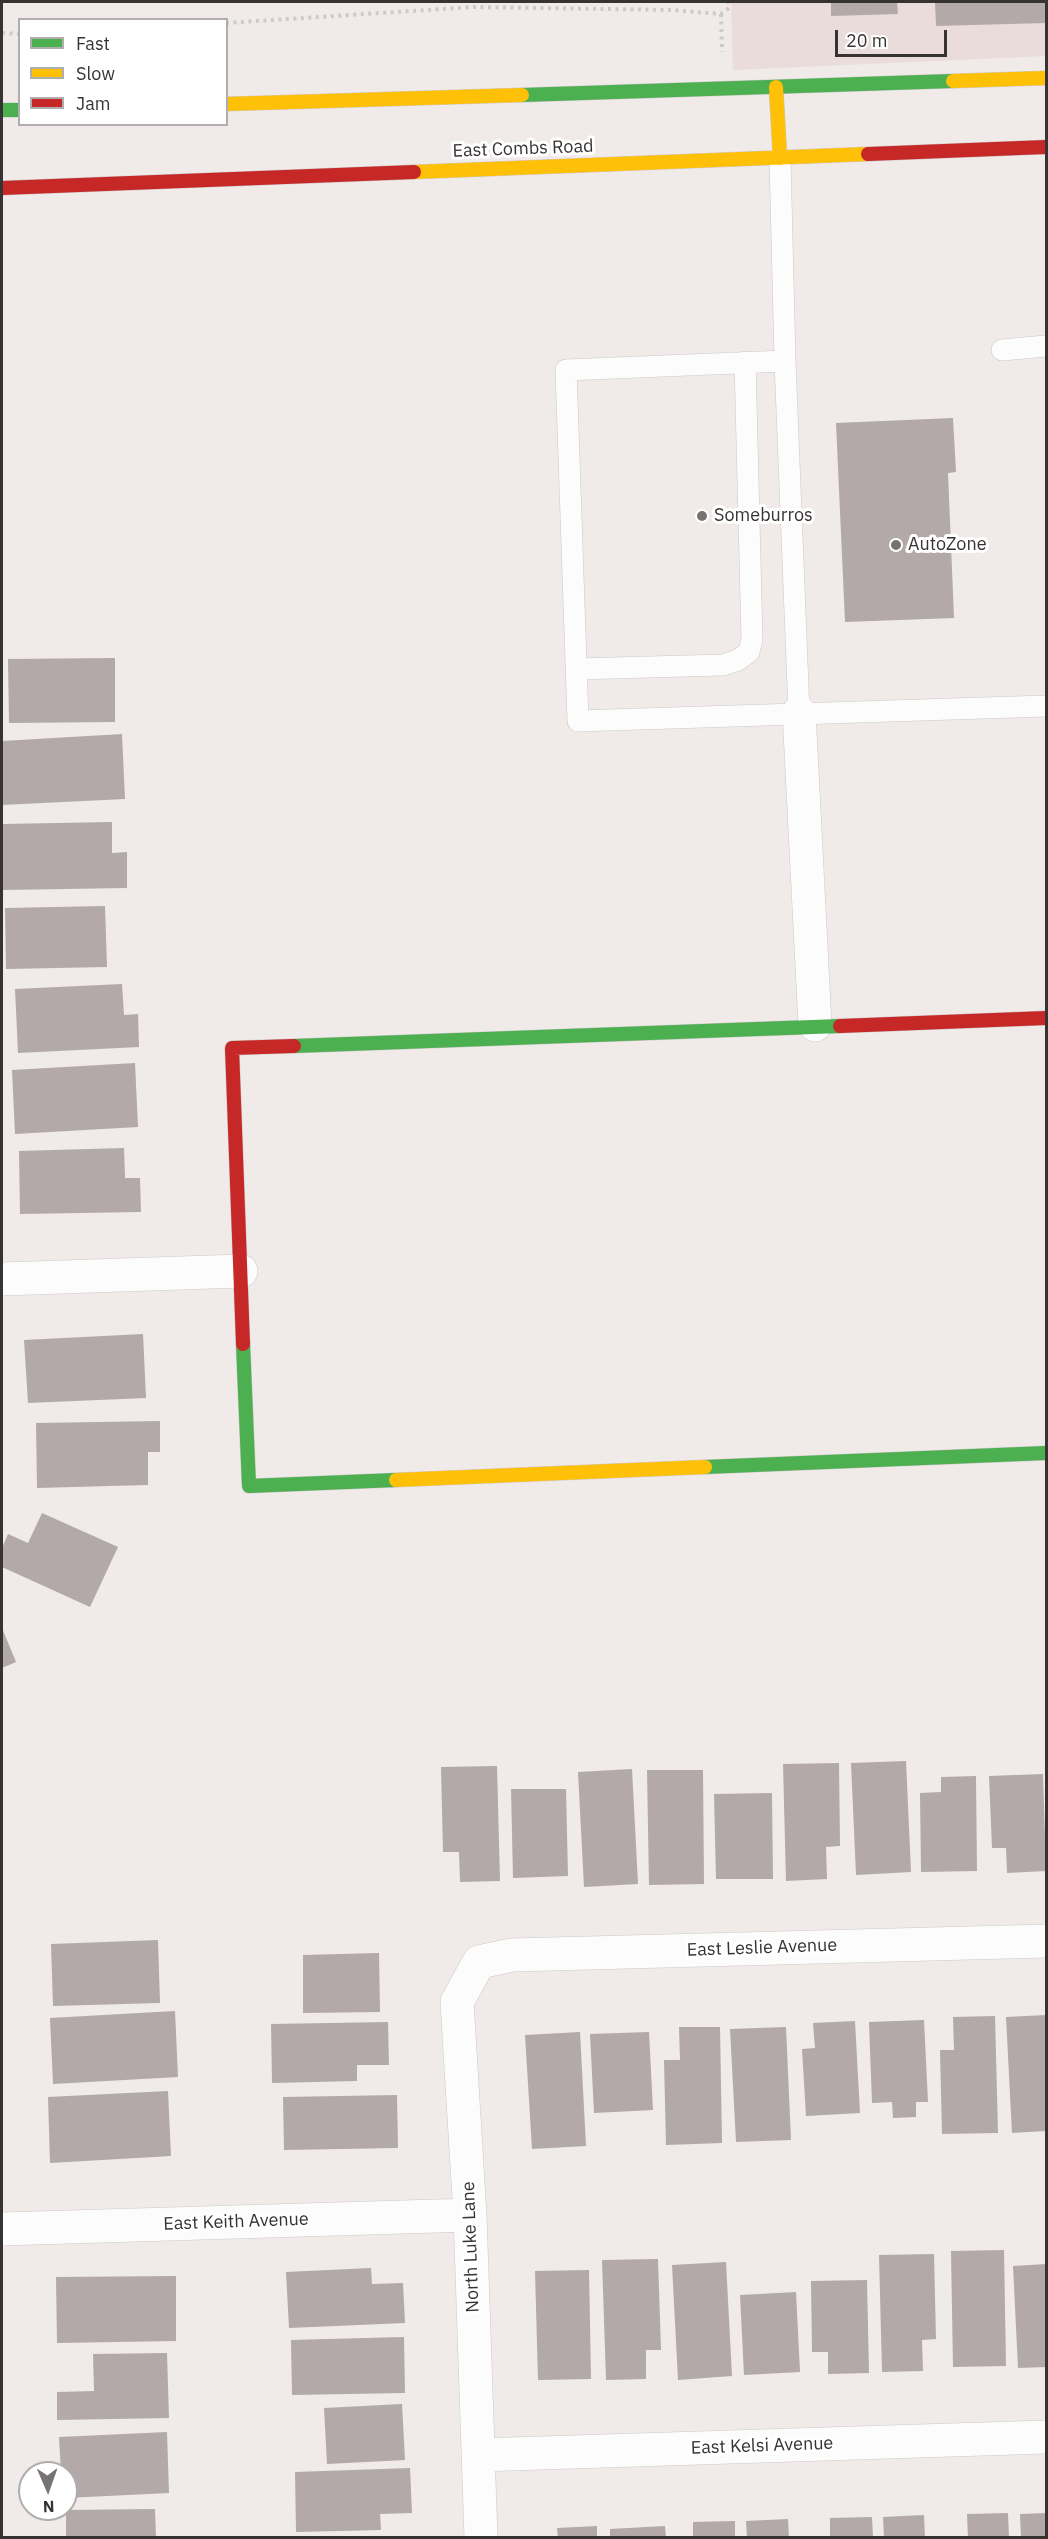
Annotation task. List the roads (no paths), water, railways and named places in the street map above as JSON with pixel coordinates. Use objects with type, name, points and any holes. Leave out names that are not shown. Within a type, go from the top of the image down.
[{"type":"street","points":[[228,104],[1047,78]]},
{"type":"street","points":[[776,87],[780,158]]},
{"type":"street","points":[[2,110],[18,110]]},
{"type":"street","name":"East Combs Road","points":[[2,188],[1047,147]]},
{"type":"street","points":[[799,712],[816,1025]]},
{"type":"street","points":[[1047,1018],[232,1048],[249,1486],[1047,1453]]},
{"type":"street","points":[[2,1279],[241,1271]]},
{"type":"street","name":"East Leslie Avenue","points":[[478,1962],[512,1955],[1047,1941]]},
{"type":"street","name":"North Luke Lane","points":[[478,1962],[458,2002],[470,2215],[481,2538]]},
{"type":"street","name":"East Keith Avenue","points":[[2,2229],[470,2215]]},
{"type":"street","name":"East Kelsi Avenue","points":[[478,2455],[1047,2437]]},
{"type":"lane","points":[[780,158],[785,361],[799,712]]},
{"type":"lane","points":[[1002,350],[1047,346]]},
{"type":"lane","points":[[785,361],[566,370],[578,721],[799,712],[1047,706]]},
{"type":"lane","points":[[576,669],[723,665],[738,660],[749,652],[752,640],[745,362]]},
{"type":"place","name":"Someburros","points":[[702,516]]},
{"type":"place","name":"AutoZone","points":[[896,545]]}]
